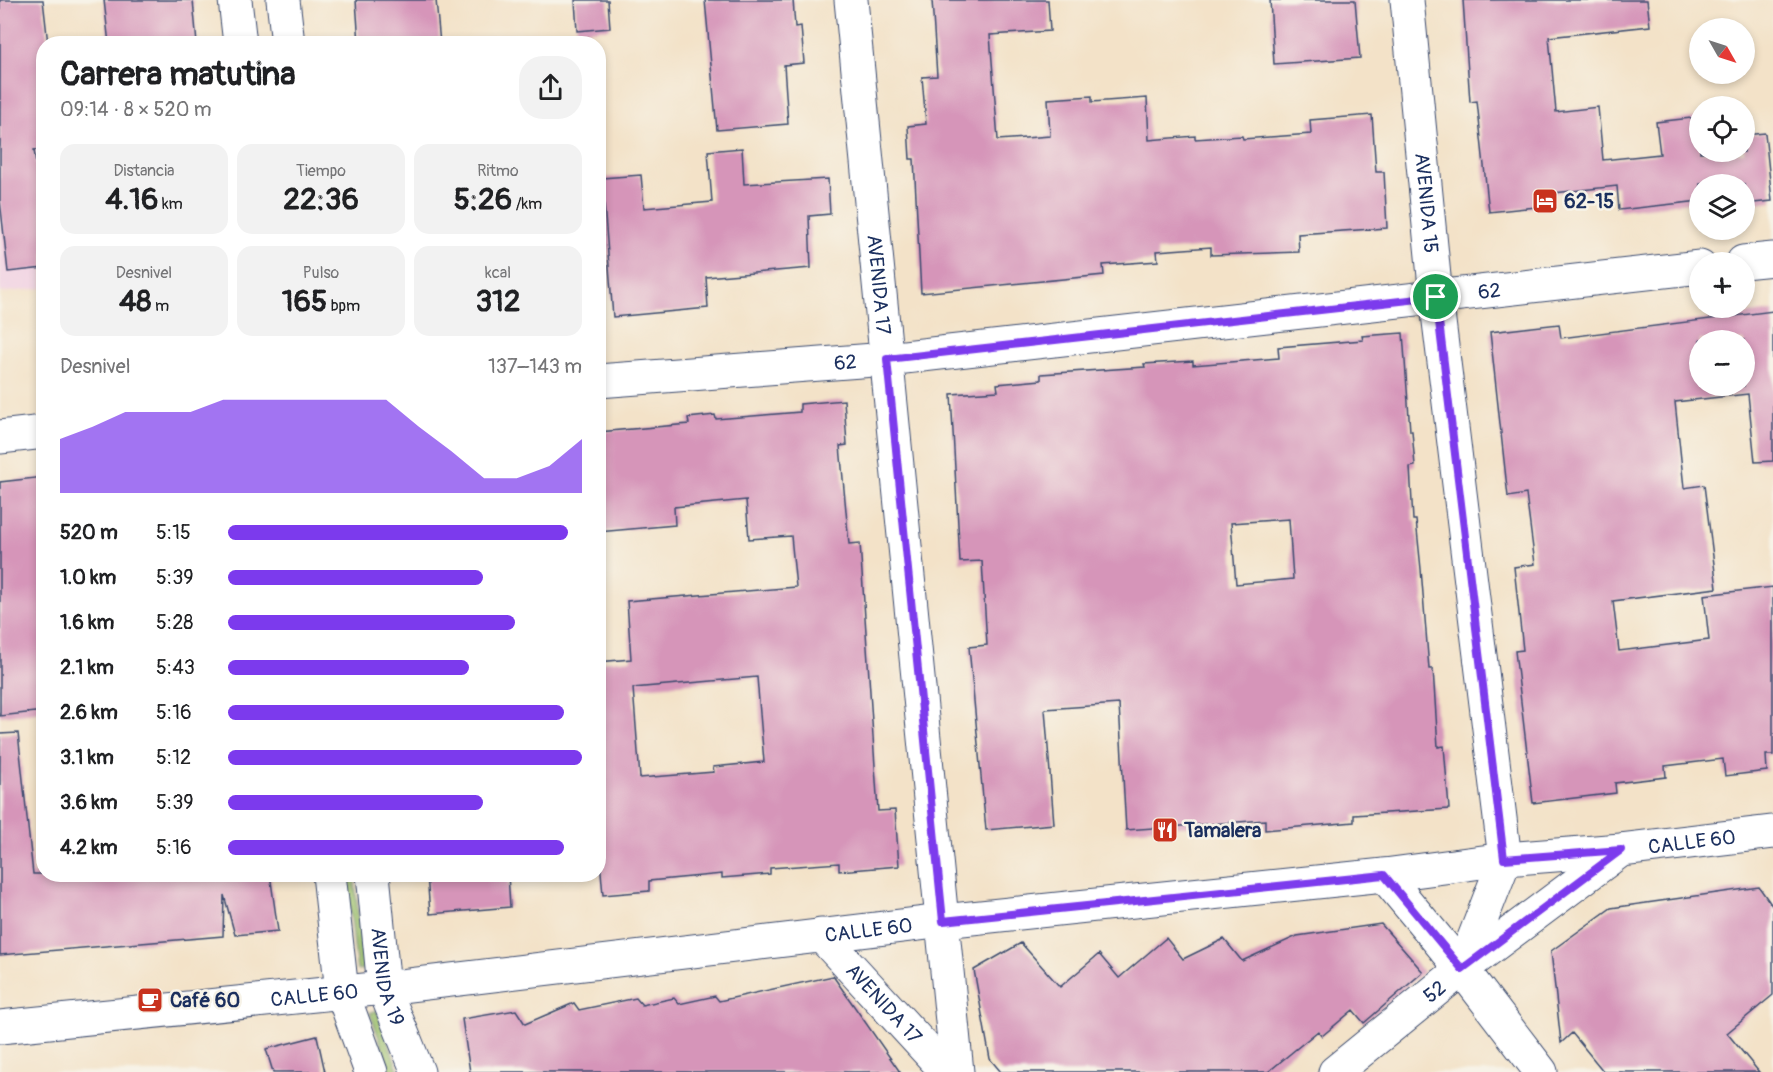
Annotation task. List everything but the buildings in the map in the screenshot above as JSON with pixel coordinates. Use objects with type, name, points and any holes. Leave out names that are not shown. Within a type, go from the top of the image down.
[{"type":"street","points":[[235,0],[239,36]]},
{"type":"street","points":[[283,0],[287,36]]},
{"type":"street","name":"AVENIDA 17","points":[[851,0],[957,1072]]},
{"type":"street","name":"AVENIDA 15","points":[[1407,0],[1436,297],[1504,859],[1462,969]]},
{"type":"street","points":[[1755,261],[1773,259]]},
{"type":"street","name":"62","points":[[606,380],[887,359],[1689,268]]},
{"type":"street","points":[[0,436],[36,433]]},
{"type":"street","name":"CALLE 60","points":[[0,1026],[384,988],[943,921],[1384,875],[1504,859],[1621,850],[1773,832]]},
{"type":"street","name":"52","points":[[1335,1072],[1462,969],[1621,850]]},
{"type":"street","points":[[1384,875],[1462,969],[1541,1072]]},
{"type":"street","points":[[330,882],[342,992],[371,1072]]},
{"type":"street","name":"AVENIDA 19","points":[[374,882],[384,988],[418,1072]]},
{"type":"street","name":"AVENIDA 17","points":[[821,936],[947,1072]]},
{"type":"shaded area","points":[[36,91],[36,289],[0,293],[0,97]]},
{"type":"green space","points":[[347,882],[355,882],[364,969],[357,970]]},
{"type":"green space","points":[[377,1010],[399,1072],[391,1072],[370,1013]]},
{"type":"place","name":"62-15","points":[[1545,201]]},
{"type":"place","name":"Tamalera","points":[[1165,830]]},
{"type":"place","name":"Café 60","points":[[150,1000]]},
{"type":"route","points":[[1436,297],[1504,859],[1621,850],[1462,969],[1384,875],[943,921],[887,359],[1436,297]]}]
